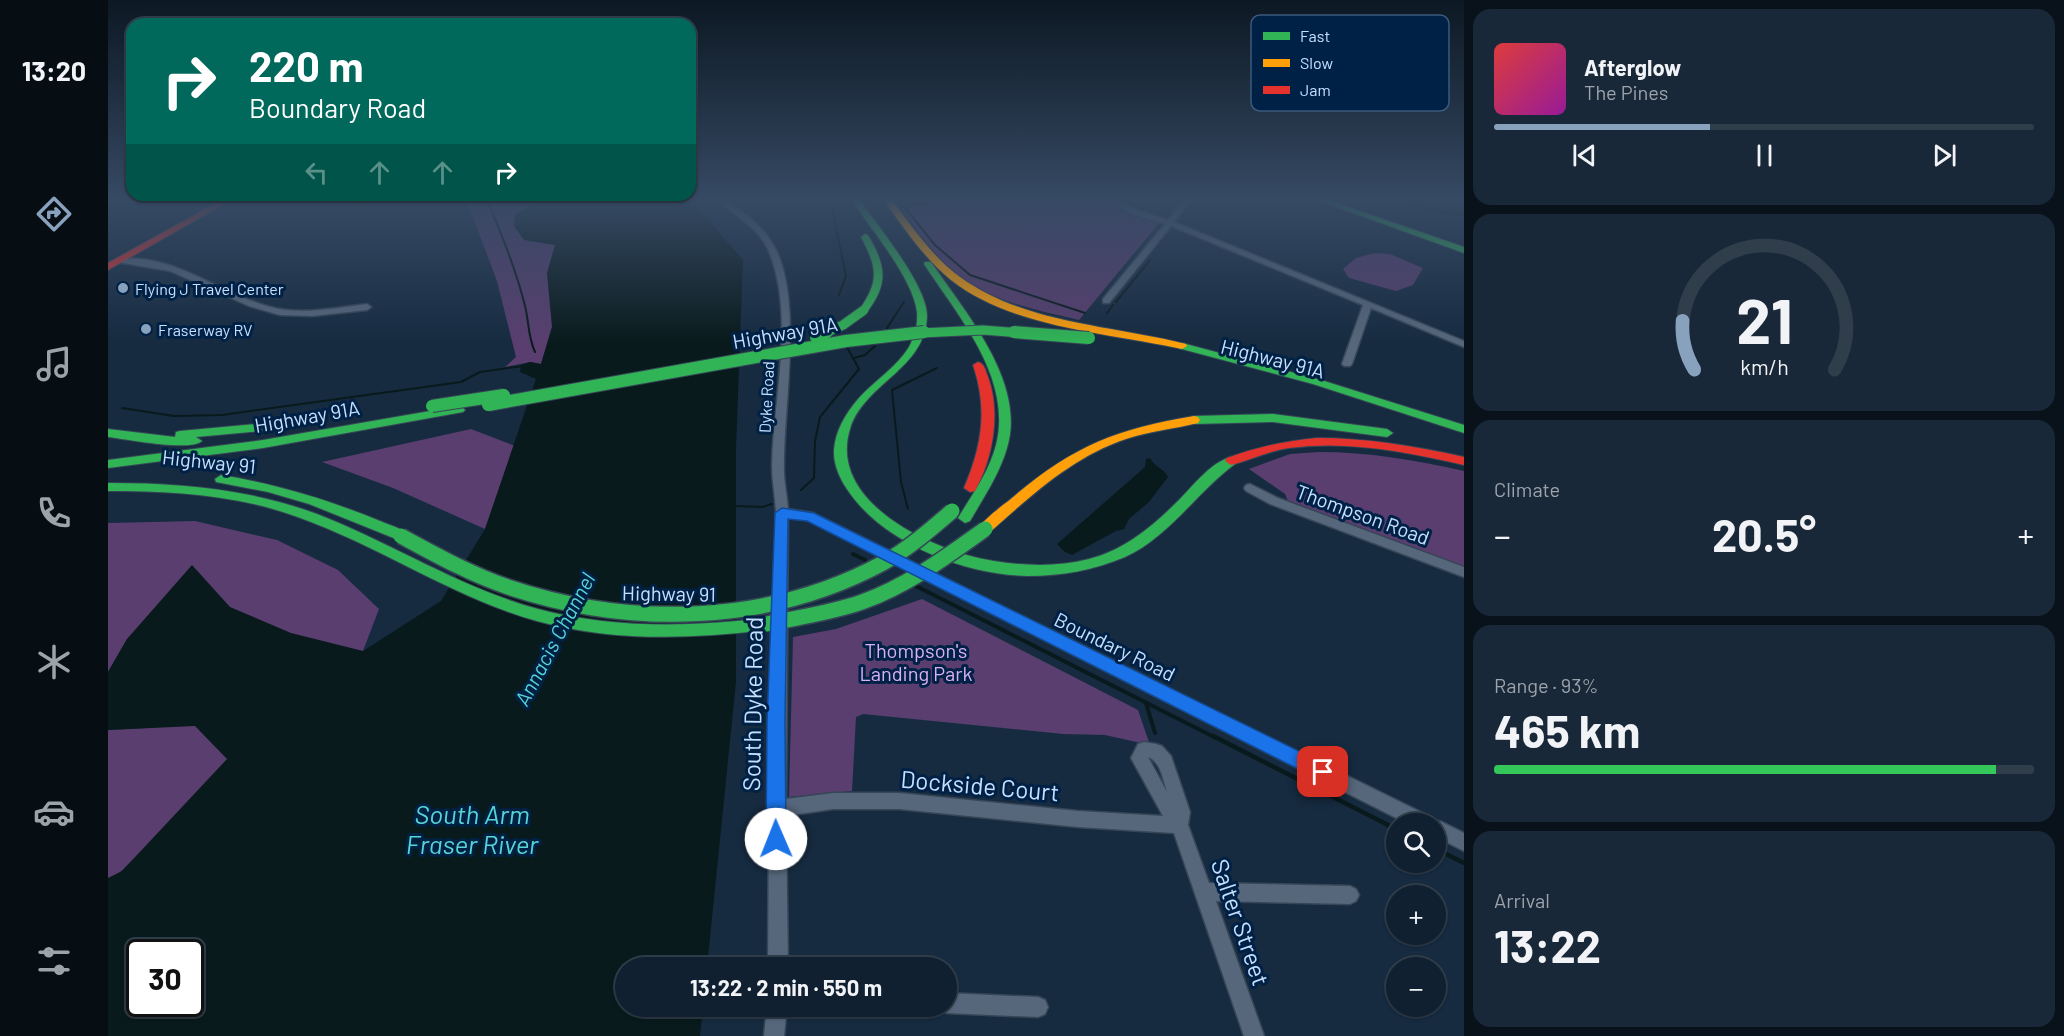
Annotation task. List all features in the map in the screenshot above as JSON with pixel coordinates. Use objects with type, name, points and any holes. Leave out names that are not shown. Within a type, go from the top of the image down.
[{"type":"main road","points":[[108,272],[146,247]]},
{"type":"main road","points":[[108,431],[141,434],[208,434],[432,410],[787,345],[829,332],[843,325],[871,303],[880,285],[880,269],[870,247]]},
{"type":"main road","points":[[886,247],[915,294],[922,315],[921,337],[908,356],[862,397],[851,411],[840,434],[841,459],[849,481],[875,514],[908,537],[945,555],[980,565],[1024,570],[1058,570],[1083,566],[1111,557],[1150,534],[1202,482],[1224,464],[1247,454],[1300,442],[1357,442],[1464,461]]},
{"type":"main road","name":"Highway 91","points":[[108,476],[197,477],[275,488],[329,504],[401,536],[483,578],[520,592],[574,607],[678,616],[765,607],[848,581],[894,558],[912,546],[952,511],[970,488],[983,462],[990,434],[991,408],[981,371],[904,247]]},
{"type":"main road","points":[[918,247],[984,349],[1004,390],[1008,417],[1006,441],[999,466],[984,494],[962,521]]},
{"type":"main road","points":[[928,247],[951,274],[964,284],[998,302],[1051,317],[1150,338],[1292,374],[1464,429]]},
{"type":"main road","points":[[108,267],[123,261]]},
{"type":"main road","name":"Highway 91A","points":[[108,464],[263,444],[432,410],[846,340],[906,333],[983,330],[1089,338],[1150,348],[1300,384],[1464,433]]},
{"type":"main road","points":[[793,618],[861,602],[902,583],[940,562],[985,529],[1056,471],[1086,452],[1123,435],[1160,425],[1246,416],[1296,418],[1388,433],[1464,452]]},
{"type":"main road","name":"Highway 91","points":[[108,487],[185,488],[228,493],[311,518],[468,592],[567,623],[619,631],[678,633],[766,624],[793,618]]},
{"type":"main road","points":[[108,499],[176,497],[261,503]]},
{"type":"main road","points":[[793,618],[901,569],[943,538]]},
{"type":"street","name":"Dyke Road","points":[[771,247],[783,289],[784,371],[778,467],[782,513]]},
{"type":"street","points":[[1106,301],[1149,247]]},
{"type":"street","points":[[1231,247],[1464,344]]},
{"type":"street","points":[[123,261],[173,270],[252,304],[278,312],[300,314],[367,307]]},
{"type":"street","points":[[1347,364],[1368,304]]},
{"type":"street","name":"Thompson Road","points":[[1250,488],[1274,501],[1464,572]]},
{"type":"street","name":"South Dyke Road","points":[[778,957],[776,809],[782,513]]},
{"type":"street","name":"Boundary Road","points":[[782,513],[809,516],[1405,813]]},
{"type":"street","name":"Dockside Court","points":[[776,809],[832,801],[899,801],[1078,819],[1180,825]]},
{"type":"street","name":"Salter Street","points":[[1180,825],[1254,1036]]},
{"type":"street","points":[[1446,833],[1464,842]]},
{"type":"street","points":[[1204,892],[1350,895]]},
{"type":"street","points":[[957,1003],[1038,1007]]},
{"type":"street","points":[[774,1036],[776,1017]]},
{"type":"green space","points":[[484,247],[558,247],[562,260],[552,327],[541,364],[530,362],[505,367],[516,357],[497,281]]},
{"type":"green space","points":[[931,247],[1139,247],[1079,320],[997,297],[967,282]]},
{"type":"green space","points":[[1374,253],[1390,254],[1423,268],[1413,285],[1396,291],[1349,278],[1343,269],[1356,258]]},
{"type":"green space","points":[[471,429],[515,446],[485,529],[393,488],[322,462]]},
{"type":"green space","points":[[1319,452],[1392,457],[1464,471],[1464,566],[1288,501],[1285,494],[1249,469],[1290,454]]},
{"type":"green space","points":[[195,521],[277,540],[338,570],[379,609],[363,651],[127,639],[108,672],[108,523]]},
{"type":"green space","name":"Thompson's Landing Park","points":[[922,599],[1138,710],[1150,745],[1105,735],[1063,734],[863,714],[856,717],[852,791],[789,797],[793,637],[836,629]]},
{"type":"green space","points":[[183,708],[253,742],[108,884],[108,730],[145,728]]},
{"type":"water","name":"South Arm Fraser River","points":[[554,247],[732,247],[743,260],[736,449],[736,682],[708,957],[615,957],[615,1017],[702,1017],[700,1036],[108,1036],[108,878],[122,871],[227,759],[195,726],[108,730],[108,672],[127,639],[192,565],[230,607],[291,633],[363,651],[441,601],[485,529],[536,379],[520,372],[521,365],[530,362],[541,364],[552,327],[547,273]]},
{"type":"water","points":[[1150,458],[1168,477],[1149,502],[1129,519],[1124,529],[1072,555],[1065,552],[1057,544],[1145,467],[1146,459]]},
{"type":"waterway","points":[[506,247],[525,306],[535,352]]},
{"type":"waterway","points":[[839,295],[846,276],[840,247]]},
{"type":"waterway","points":[[938,247],[970,275],[1085,313]]},
{"type":"waterway","points":[[1116,302],[1150,260]]},
{"type":"waterway","points":[[887,328],[904,302]]},
{"type":"waterway","points":[[1107,313],[1113,305]]},
{"type":"waterway","points":[[854,358],[865,355],[875,346]]},
{"type":"waterway","points":[[801,490],[814,478],[815,441],[820,417],[859,369],[848,349]]},
{"type":"waterway","points":[[122,408],[174,416],[222,415],[461,382],[480,372],[523,366]]},
{"type":"waterway","points":[[908,509],[901,482],[892,390],[937,368]]},
{"type":"waterway","points":[[734,506],[762,507],[772,504]]},
{"type":"waterway","points":[[853,554],[865,560]]},
{"type":"waterway","points":[[916,586],[1216,738]]},
{"type":"waterway","points":[[1146,703],[1155,733]]},
{"type":"waterway","points":[[1213,736],[1386,824]]},
{"type":"waterway","points":[[1446,854],[1464,863]]},
{"type":"traffic: fast","points":[[864,310],[879,283],[878,266],[870,247]]},
{"type":"traffic: fast","points":[[888,247],[912,284],[918,299],[922,312],[921,332],[913,349],[901,364],[855,409],[844,428],[840,450],[841,462],[851,486],[878,517],[899,532],[928,547],[992,567],[1059,570],[1091,564],[1122,552],[1151,534],[1209,478],[1231,461]]},
{"type":"traffic: fast","points":[[1456,247],[1464,250]]},
{"type":"traffic: fast","points":[[928,264],[989,358],[1000,386],[1006,415],[1002,445],[989,479],[965,518]]},
{"type":"traffic: fast","points":[[816,337],[843,325],[864,310]]},
{"type":"traffic: fast","points":[[488,405],[846,341],[906,333],[983,330],[1089,338]]},
{"type":"traffic: fast","points":[[1182,346],[1317,382],[1464,429]]},
{"type":"traffic: fast","points":[[432,406],[504,395]]},
{"type":"traffic: fast","points":[[108,464],[263,444],[459,410]]},
{"type":"traffic: fast","points":[[1194,420],[1273,418],[1387,433]]},
{"type":"traffic: fast","points":[[180,435],[288,425]]},
{"type":"traffic: fast","points":[[108,433],[170,441],[196,441]]},
{"type":"traffic: fast","points":[[221,479],[291,494],[357,517],[401,536]]},
{"type":"traffic: fast","points":[[108,487],[212,492],[288,509],[341,530],[479,595],[508,606],[566,622],[594,627],[652,631],[709,630],[767,624]]},
{"type":"traffic: fast","points":[[401,536],[480,576],[553,601],[600,610],[649,614],[698,614],[747,609],[794,599],[840,584],[892,558],[952,511]]},
{"type":"traffic: fast","points":[[767,624],[839,609],[879,595],[926,570],[985,529]]},
{"type":"traffic: slow","points":[[924,247],[956,279],[1006,306],[1065,323],[1182,346]]},
{"type":"traffic: slow","points":[[985,529],[1045,478],[1084,452],[1138,431],[1194,420]]},
{"type":"traffic: jam","points":[[108,267],[143,247]]},
{"type":"traffic: jam","points":[[970,488],[982,458],[988,427],[987,397],[978,365]]},
{"type":"traffic: jam","points":[[1231,461],[1287,444],[1317,442],[1376,445],[1464,461]]},
{"type":"place","name":"Flying J Travel Center","points":[[123,288]]},
{"type":"place","name":"Fraserway RV","points":[[146,329]]},
{"type":"route","points":[[776,839],[776,722],[782,513],[809,516],[947,587],[1323,772]]},
{"type":"water label","name":"Annacis Channel","points":[[554,639]]}]
